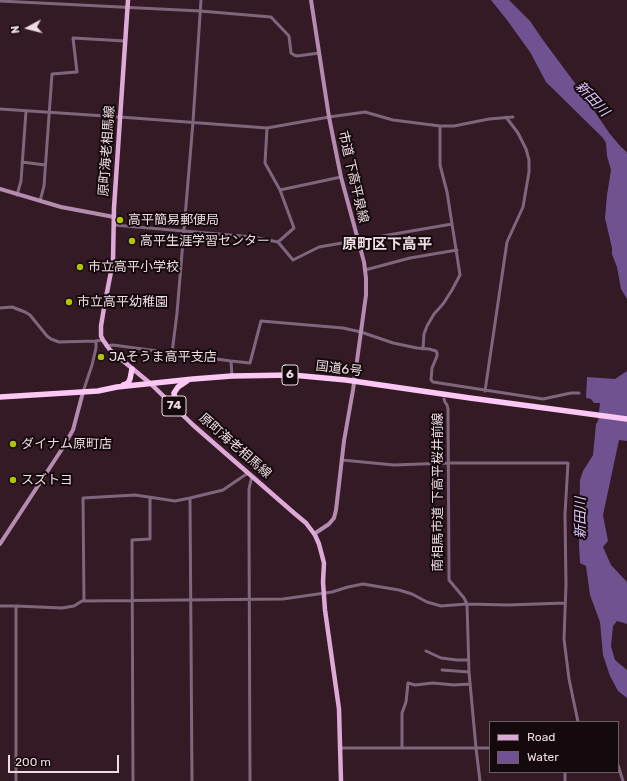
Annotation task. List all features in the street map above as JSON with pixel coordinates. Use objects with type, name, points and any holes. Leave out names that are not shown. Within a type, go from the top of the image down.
[{"type":"highway","points":[[117,387],[129,381],[132,377],[132,369]]},
{"type":"highway","name":"国道6号","points":[[0,398],[98,391],[117,387],[193,379],[232,376],[292,375],[354,381],[627,419]]},
{"type":"highway","points":[[179,411],[174,398],[176,390],[180,385],[193,379]]},
{"type":"main road","name":"原町海老相馬線","points":[[128,0],[114,217],[113,261],[101,326],[103,340],[106,346],[113,353],[151,384],[193,425],[306,523],[320,544],[324,563],[323,582],[329,641],[338,700],[341,781]]},
{"type":"street","points":[[172,353],[177,313],[193,122],[201,0]]},
{"type":"street","name":"市道 下高平泉線","points":[[310,0],[329,117],[366,278],[366,295],[354,390],[344,441],[334,518],[329,524],[314,534]]},
{"type":"street","points":[[0,1],[67,2],[127,8],[200,11],[271,17],[289,36],[291,53],[297,56],[319,53]]},
{"type":"street","points":[[40,201],[44,186],[52,74],[77,72],[73,38],[125,41]]},
{"type":"street","points":[[0,109],[120,116],[267,128],[365,112],[393,120],[440,126],[459,126],[481,120],[513,117]]},
{"type":"street","points":[[18,195],[21,181],[26,111]]},
{"type":"street","points":[[485,391],[507,242],[523,207],[529,172],[529,160],[526,149],[506,117]]},
{"type":"street","points":[[422,349],[424,334],[427,326],[434,314],[446,300],[460,275],[448,192],[440,165],[440,126]]},
{"type":"street","points":[[267,128],[265,163],[280,190],[294,228],[278,242]]},
{"type":"street","points":[[22,162],[46,164]]},
{"type":"street","points":[[280,190],[342,177]]},
{"type":"street","points":[[0,189],[61,207],[114,217]]},
{"type":"street","points":[[114,225],[252,237],[278,242],[293,260],[319,247],[452,224]]},
{"type":"street","points":[[365,270],[410,258],[456,250]]},
{"type":"street","points":[[0,308],[12,307],[30,315],[47,336],[53,340],[63,342],[103,340]]},
{"type":"street","points":[[106,346],[112,345],[231,362],[250,363],[261,321],[343,328],[361,332],[393,343],[433,350],[437,353],[437,356],[432,368],[430,380],[445,387],[543,399],[571,393],[579,393]]},
{"type":"street","points":[[0,544],[73,430],[92,365],[96,341]]},
{"type":"street","points":[[231,362],[232,376]]},
{"type":"street","name":"南相馬市道 下高平桜井前線","points":[[444,399],[448,405],[449,580],[467,604]]},
{"type":"street","points":[[342,460],[394,465],[448,463],[568,463],[565,514],[566,585],[564,639],[578,721]]},
{"type":"street","points":[[84,601],[83,498],[135,495],[150,496],[175,501],[223,490],[250,475]]},
{"type":"street","points":[[250,475],[250,781]]},
{"type":"street","points":[[133,781],[132,540],[150,539],[150,496]]},
{"type":"street","points":[[190,498],[192,781]]},
{"type":"street","points":[[0,606],[62,608],[74,606],[82,601],[283,599],[332,592],[363,584],[399,590],[438,605],[565,603]]},
{"type":"street","points":[[467,604],[468,660],[480,781]]},
{"type":"street","points":[[16,606],[16,781]]},
{"type":"street","points":[[426,651],[441,658],[468,660]]},
{"type":"street","points":[[442,670],[469,672]]},
{"type":"street","points":[[402,748],[402,713],[406,702],[408,684],[470,684]]},
{"type":"street","points":[[340,748],[489,748]]},
{"type":"street","points":[[619,769],[622,781]]},
{"type":"water","points":[[491,0],[509,0],[530,21],[610,134],[627,154],[627,299],[621,289],[605,218],[611,170],[607,156],[606,143],[603,138],[546,82],[530,52]]},
{"type":"water","name":"新田川","points":[[627,371],[627,441],[619,440],[603,515],[608,541],[603,547],[611,565],[627,582],[627,624],[617,621],[613,626],[611,646],[615,660],[627,670],[627,698],[618,691],[610,676],[603,655],[600,622],[590,595],[586,566],[580,563],[579,545],[580,480],[583,471],[593,455],[600,403],[594,403],[591,399],[586,398],[587,377],[615,379]]},
{"type":"waterway","points":[[622,148],[627,153]]},
{"type":"place","name":"高平簡易郵便局","points":[[120,220]]},
{"type":"place","name":"高平生涯学習センター","points":[[132,241]]},
{"type":"place","name":"市立高平小学校","points":[[80,267]]},
{"type":"place","name":"市立高平幼稚園","points":[[69,302]]},
{"type":"place","name":"JAそうま高平支店","points":[[101,357]]},
{"type":"place","name":"ダイナム原町店","points":[[13,444]]},
{"type":"place","name":"スズトヨ","points":[[13,480]]},
{"type":"district","name":"原町区下高平","points":[[387,245]]}]
